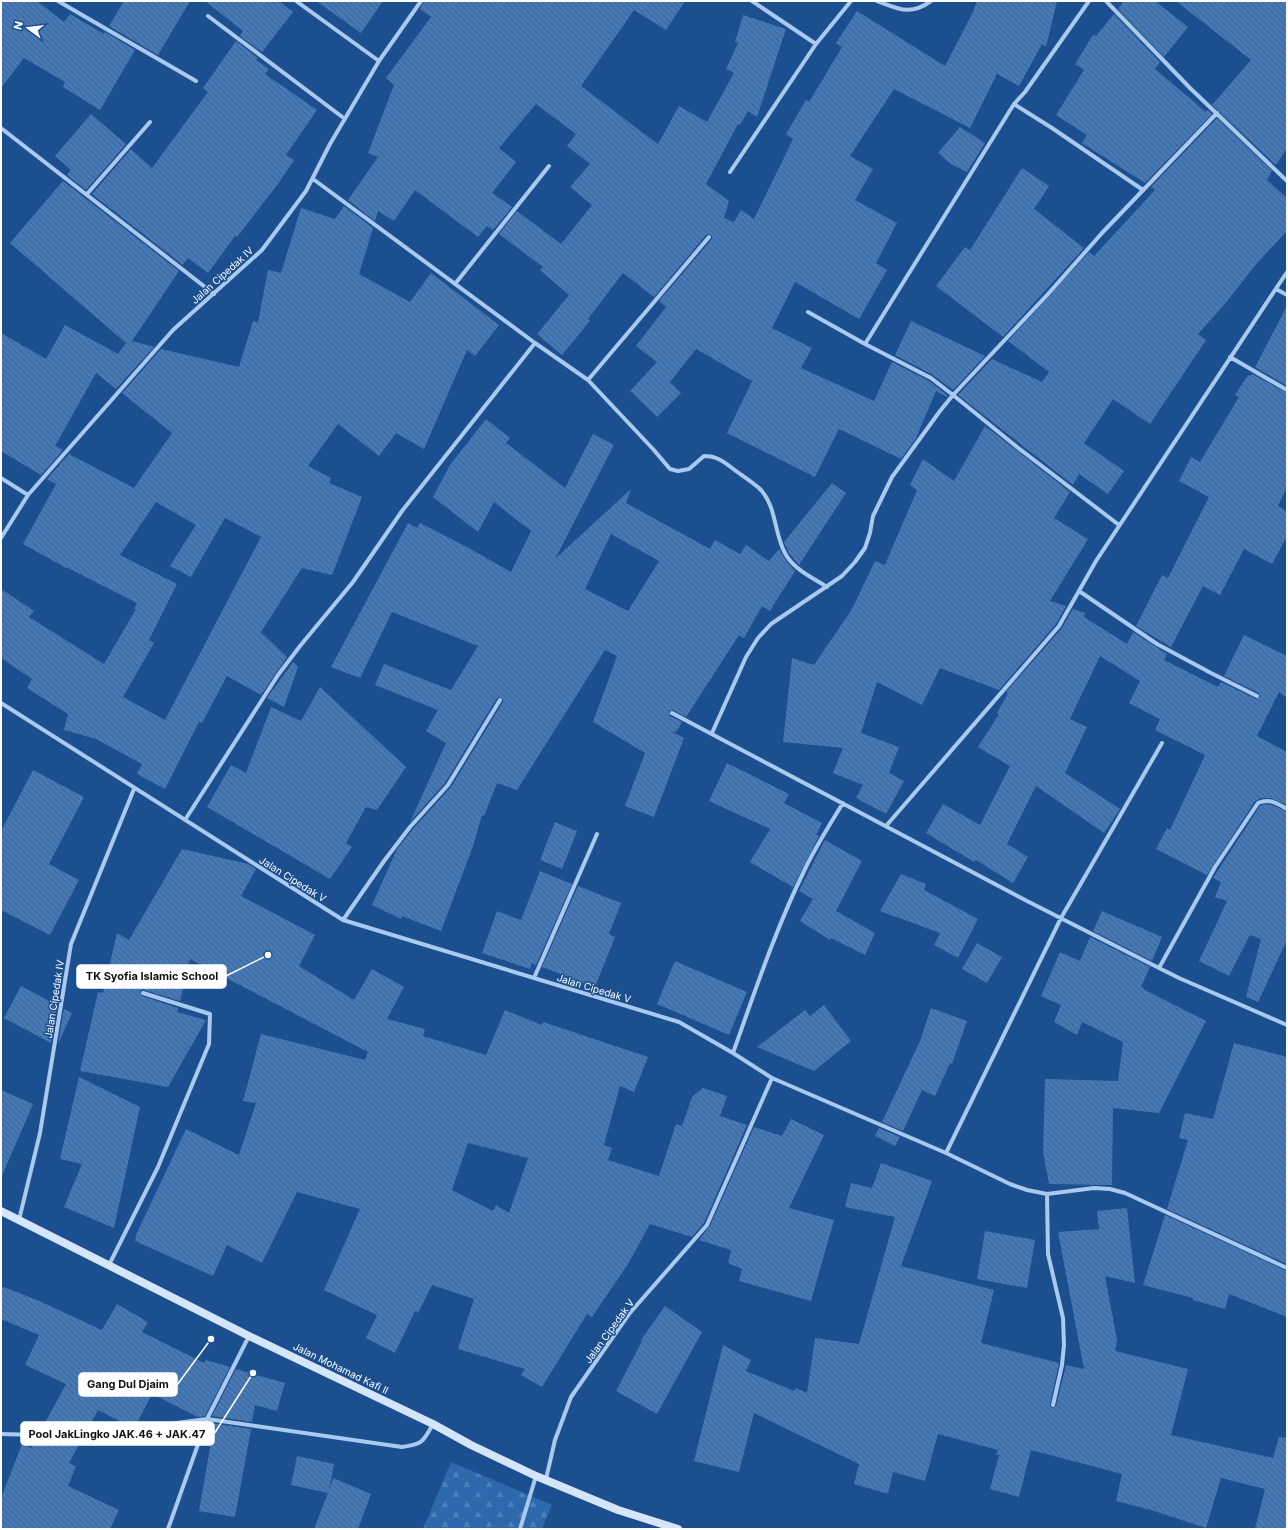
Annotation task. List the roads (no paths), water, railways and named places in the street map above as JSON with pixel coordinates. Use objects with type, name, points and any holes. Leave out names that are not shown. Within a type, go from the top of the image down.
[{"type":"main road","name":"Jalan Mohamad Kafi II","points":[[1,1211],[249,1336],[536,1476],[618,1510],[678,1529]]},
{"type":"street","points":[[58,1],[196,81]]},
{"type":"street","points":[[296,1],[379,61]]},
{"type":"street","name":"Jalan Cipedak IV","points":[[1,538],[28,495],[173,330],[262,250],[306,191],[344,119],[379,61],[421,1]]},
{"type":"street","points":[[752,1],[816,44]]},
{"type":"street","points":[[730,172],[816,44],[851,1]]},
{"type":"street","points":[[877,1],[906,11],[924,7],[931,1]]},
{"type":"street","points":[[865,344],[1014,104],[1025,92],[1089,1]]},
{"type":"street","points":[[1106,1],[1190,88],[1287,181]]},
{"type":"street","points":[[208,16],[344,119]]},
{"type":"street","points":[[1014,104],[1143,190]]},
{"type":"street","points":[[712,733],[746,656],[758,638],[771,624],[842,576],[855,562],[862,552],[870,533],[873,516],[892,477],[953,395],[976,372],[1102,233],[1217,113]]},
{"type":"street","points":[[87,194],[150,122]]},
{"type":"street","points":[[1,128],[214,294]]},
{"type":"street","points":[[455,284],[549,166]]},
{"type":"street","points":[[313,179],[535,343],[588,380],[670,469],[678,471],[690,469],[704,456],[713,456],[723,461],[760,489],[768,500],[780,543],[787,557],[796,567],[827,587]]},
{"type":"street","points":[[588,380],[710,237]]},
{"type":"street","points":[[886,826],[1058,626],[1119,525],[1287,272]]},
{"type":"street","points":[[1276,289],[1287,295]]},
{"type":"street","points":[[808,312],[865,344],[931,378],[1017,447],[1119,525]]},
{"type":"street","points":[[185,820],[278,675],[353,582],[402,511],[535,343]]},
{"type":"street","points":[[1230,357],[1287,390]]},
{"type":"street","points":[[1,478],[28,495]]},
{"type":"street","points":[[1078,591],[1157,644],[1257,696]]},
{"type":"street","points":[[343,920],[410,826],[448,785],[500,700]]},
{"type":"street","name":"Jalan Cipedak V","points":[[1,703],[134,789],[343,920],[679,1022],[733,1053],[772,1078],[707,1225],[629,1314],[572,1397],[555,1440],[546,1479]]},
{"type":"street","points":[[672,713],[1060,918],[1179,978],[1287,1025]]},
{"type":"street","points":[[946,1153],[1060,918],[1162,743]]},
{"type":"street","name":"Jalan Cipedak IV","points":[[19,1221],[40,1133],[71,944],[134,789]]},
{"type":"street","points":[[1159,968],[1215,866],[1258,803],[1264,800],[1274,802],[1287,809]]},
{"type":"street","points":[[733,1053],[794,891],[805,867],[843,803]]},
{"type":"street","points":[[534,978],[597,834]]},
{"type":"street","points":[[109,1265],[149,1184],[209,1044],[210,1014],[143,993]]},
{"type":"street","points":[[772,1078],[946,1153],[1010,1184],[1027,1190],[1047,1194],[1094,1188],[1124,1192],[1287,1268]]},
{"type":"street","points":[[1047,1194],[1048,1254],[1062,1318],[1064,1345],[1062,1365],[1053,1405]]},
{"type":"street","points":[[168,1529],[211,1409],[249,1336]]},
{"type":"street","points":[[1,1434],[78,1436],[207,1419],[402,1447],[417,1445],[426,1437],[432,1426]]},
{"type":"street","points":[[520,1529],[536,1476]]},
{"type":"place","name":"TK Syofia Islamic School","points":[[268,955]]},
{"type":"place","name":"Gang Dul Djaim","points":[[211,1339]]},
{"type":"place","name":"Pool JakLingko JAK.46 + JAK.47","points":[[253,1373]]}]
